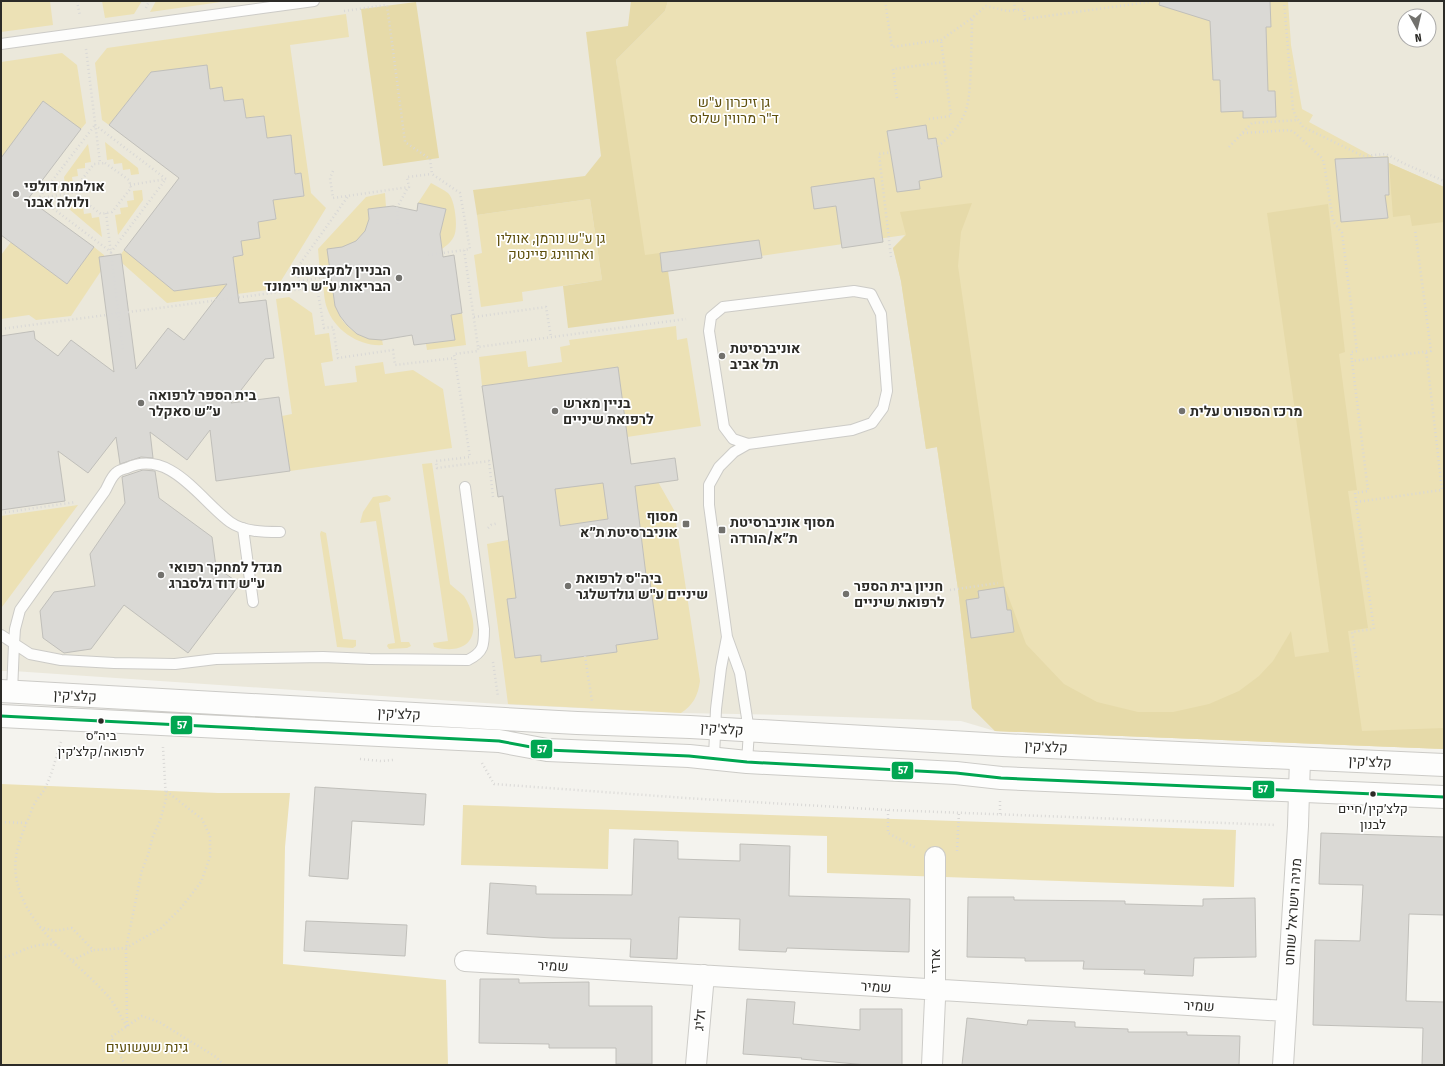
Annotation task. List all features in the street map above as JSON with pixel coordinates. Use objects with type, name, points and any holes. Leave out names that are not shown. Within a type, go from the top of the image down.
[{"type":"street","name":"קלצ'קין","points":[[7,692],[569,723],[690,727],[1011,745],[1444,765]]},
{"type":"street","name":"קלצ'קין","points":[[1,716],[498,741],[547,750],[714,758],[747,762],[956,773],[1001,778],[1444,797]]},
{"type":"street","name":"מניה וישראל שוחט","points":[[1283,1065],[1298,826],[1300,758]]},
{"type":"street","name":"ארזי","points":[[932,1065],[935,991],[935,857]]},
{"type":"street","name":"שמיר","points":[[465,961],[704,975],[935,991],[1286,1011]]},
{"type":"street","name":"זליג","points":[[696,1065],[704,975]]},
{"type":"lane","points":[[1,44],[314,1]]},
{"type":"lane","points":[[747,762],[749,731],[740,673],[727,637],[709,505],[709,485],[719,467],[734,452],[748,444],[852,430],[872,423],[883,408],[887,391],[880,314],[871,294],[854,291],[724,307],[711,317],[709,331],[724,427],[733,439],[748,444]]},
{"type":"lane","points":[[7,692],[15,629],[20,610],[105,491],[116,473],[137,463],[161,466],[181,476],[231,523],[254,531],[280,532]]},
{"type":"lane","points":[[1,635],[30,654],[61,660],[114,663],[175,664],[216,659],[323,656],[370,659],[468,660],[477,656],[484,644],[484,629],[464,487]]},
{"type":"lane","points":[[243,528],[253,602]]},
{"type":"lane","points":[[714,758],[716,709],[721,668],[727,637]]},
{"type":"lane","points":[[1,642],[14,644]]},
{"type":"path","points":[[77,1],[80,21]]},
{"type":"path","points":[[886,1],[892,47],[941,40],[986,6],[1008,11],[1024,9],[1025,19],[1156,1]]},
{"type":"path","points":[[1014,1],[1015,10]]},
{"type":"path","points":[[1284,1],[1293,109],[1303,127],[1363,156],[1386,154],[1444,181]]},
{"type":"path","points":[[344,11],[387,5],[405,142],[430,159],[432,174]]},
{"type":"path","points":[[938,146],[945,141],[957,126],[966,110],[970,89],[972,18]]},
{"type":"path","points":[[929,119],[951,116],[941,40]]},
{"type":"path","points":[[85,45],[100,163]]},
{"type":"path","points":[[897,98],[893,69],[944,62]]},
{"type":"path","points":[[1229,147],[1252,123],[1298,120]]},
{"type":"path","points":[[95,125],[166,179]]},
{"type":"path","points":[[39,198],[95,125]]},
{"type":"path","points":[[1243,133],[1290,130],[1322,158],[1332,221],[1342,233],[1357,351],[1351,352],[1368,491],[1355,493],[1374,629],[1352,632],[1358,677]]},
{"type":"path","points":[[891,257],[880,154],[900,151]]},
{"type":"path","points":[[100,163],[105,163],[123,175],[129,180],[131,188],[112,212],[101,214],[77,196],[76,188],[94,164],[100,163]]},
{"type":"path","points":[[333,171],[330,178],[333,198],[409,187]]},
{"type":"path","points":[[398,224],[397,208],[409,187],[407,177],[432,174],[460,194],[470,249],[428,255]]},
{"type":"path","points":[[130,185],[166,179]]},
{"type":"path","points":[[111,252],[166,179]]},
{"type":"path","points":[[39,198],[77,192]]},
{"type":"path","points":[[300,290],[297,268],[349,195]]},
{"type":"path","points":[[39,198],[111,252]]},
{"type":"path","points":[[106,213],[123,351]]},
{"type":"path","points":[[1352,361],[1431,351],[1415,229]]},
{"type":"path","points":[[436,461],[470,457],[454,354],[478,351],[464,250]]},
{"type":"path","points":[[299,281],[340,275]]},
{"type":"path","points":[[1,329],[317,287],[324,328],[333,327],[338,358],[393,350],[395,365],[455,358]]},
{"type":"path","points":[[474,317],[546,307],[551,338]]},
{"type":"path","points":[[478,347],[686,319]]},
{"type":"path","points":[[1356,502],[1442,490],[1426,351]]},
{"type":"path","points":[[1,513],[76,502]]},
{"type":"path","points":[[950,590],[998,583]]},
{"type":"path","points":[[585,656],[593,708]]},
{"type":"path","points":[[59,756],[63,736],[46,786],[34,804],[26,823],[17,853],[15,869],[20,893],[40,927],[63,953],[73,960],[109,997],[127,1027]]},
{"type":"path","points":[[127,1027],[126,948],[142,870],[153,836],[160,821],[166,799],[162,741]]},
{"type":"path","points":[[481,761],[494,784],[679,798],[888,810],[1298,826]]},
{"type":"path","points":[[73,960],[93,950],[126,948],[161,928],[181,908],[201,882],[210,857],[210,836],[202,818],[166,791]]},
{"type":"path","points":[[888,810],[888,833],[935,857],[957,853],[959,812]]},
{"type":"path","points":[[1,822],[26,823]]},
{"type":"path","points":[[40,927],[54,931],[72,928],[93,950]]},
{"type":"path","points":[[1,958],[34,945],[44,943],[56,945]]},
{"type":"path","points":[[126,1065],[111,1038],[142,1016],[159,1022],[216,1057],[224,1065]]},
{"type":"shaded area","name":"אוניברסיטת תל אביב","points":[[1,1],[1444,1],[1444,749],[995,731],[961,721],[681,713],[499,704],[1,671]]},
{"type":"shaded area","points":[[631,1],[668,1],[665,11],[616,60],[645,255],[660,253],[662,272],[668,271],[674,314],[568,328],[563,286],[602,280],[590,199],[477,215],[473,190],[585,176],[601,156],[586,32],[628,26]]},
{"type":"shaded area","points":[[416,2],[439,158],[383,166],[361,9]]},
{"type":"shaded area","points":[[1389,163],[1444,187],[1444,222],[1412,226],[1410,215],[1393,217]]},
{"type":"shaded area","points":[[972,203],[961,232],[958,266],[1004,585],[1026,644],[1064,684],[1097,702],[1138,712],[1173,712],[1209,704],[1239,691],[1259,676],[1273,661],[1291,631],[1295,657],[1329,652],[1267,213],[1328,204],[1345,352],[1339,354],[1357,490],[1348,491],[1368,628],[1348,631],[1362,731],[1444,728],[1444,749],[995,731],[972,708],[958,589],[937,447],[926,449],[901,281],[893,248],[906,235],[900,212]]},
{"type":"green space","points":[[1,1],[50,1],[53,25],[1,32]]},
{"type":"green space","points":[[102,1],[142,1],[134,14],[105,18]]},
{"type":"green space","points":[[156,1],[228,1],[150,12]]},
{"type":"green space","name":"מרכז הספורט עלית","points":[[668,1],[1288,1],[1291,45],[1302,109],[1313,115],[1309,122],[1374,157],[1388,156],[1389,163],[1444,187],[1444,749],[995,731],[972,708],[958,589],[937,447],[926,449],[901,281],[893,248],[905,235],[644,273],[616,60],[665,11]]},
{"type":"green space","points":[[346,14],[349,37],[290,45],[311,193],[326,208],[276,289],[167,303],[122,263],[121,254],[124,250],[174,291],[237,283],[233,257],[243,255],[241,241],[260,238],[258,222],[276,219],[273,200],[304,196],[301,173],[295,173],[291,135],[267,138],[264,116],[246,118],[243,99],[224,101],[222,88],[210,89],[207,65],[151,72],[109,125],[102,120],[95,63],[107,48]]},
{"type":"green space","points":[[62,53],[77,65],[86,123],[81,129],[1,158],[1,62]]},
{"type":"green space","points":[[105,142],[138,168],[139,174],[131,175],[130,169],[123,170],[122,163],[114,164],[113,159],[107,160]]},
{"type":"green space","points":[[88,144],[91,162],[85,163],[85,168],[77,169],[78,176],[72,177],[73,183],[65,184],[64,177]]},
{"type":"green space","points":[[431,183],[448,193],[453,201],[456,222],[455,234],[451,241],[442,249],[440,234],[446,209],[418,203]]},
{"type":"green space","points":[[142,190],[143,200],[118,235],[115,215],[121,214],[120,208],[128,207],[127,201],[134,200],[133,191]]},
{"type":"green space","points":[[385,193],[386,207],[368,209],[369,219],[365,231],[331,272],[320,273],[318,249],[366,197]]},
{"type":"green space","points":[[75,198],[76,208],[83,207],[84,214],[91,213],[92,218],[99,217],[102,237],[69,209],[67,199]]},
{"type":"green space","name":"גן ע''ש נורמן, אוולין וארווינג פיינטק","points":[[590,199],[602,280],[522,292],[523,301],[481,307],[474,255],[482,253],[477,215]]},
{"type":"green space","points":[[11,242],[67,284],[94,247],[104,255],[105,265],[71,316],[36,320],[29,315],[1,319],[1,255]]},
{"type":"green space","points":[[332,282],[335,304],[343,321],[353,331],[367,337],[382,340],[383,345],[374,345],[357,340],[349,336],[335,323],[330,316],[326,305],[323,283]]},
{"type":"green space","points":[[289,297],[312,313],[315,335],[329,333],[333,361],[321,363],[325,386],[357,382],[355,366],[383,362],[385,374],[413,370],[443,389],[452,448],[290,471],[282,416],[292,414],[276,299]]},
{"type":"green space","points":[[462,313],[466,345],[427,350],[426,344],[455,340],[451,315]]},
{"type":"green space","points":[[676,326],[677,340],[687,338],[701,426],[627,437],[618,367],[482,386],[479,357],[526,351],[528,367],[562,362],[560,347],[570,345],[569,340]]},
{"type":"green space","points":[[432,463],[450,584],[464,596],[467,601],[471,611],[473,626],[473,634],[470,640],[459,648],[451,649],[434,647],[433,643],[448,641],[422,464]]},
{"type":"green space","points":[[633,478],[657,480],[674,510],[700,681],[694,700],[689,707],[681,713],[508,704],[487,544],[508,540],[513,574],[550,593],[507,599],[515,658],[541,655],[541,662],[617,652],[616,645],[658,639],[649,575],[636,576],[584,565],[644,557],[638,509],[607,513],[608,519],[560,526],[555,489]]},
{"type":"green space","points":[[387,495],[391,498],[390,501],[379,503],[401,642],[409,642],[411,646],[407,648],[389,649],[387,646],[388,644],[395,643],[376,521],[360,523],[363,512],[373,497]]},
{"type":"green space","points":[[78,505],[2,607],[1,607],[1,516]]},
{"type":"green space","points":[[321,531],[326,533],[343,639],[356,640],[356,646],[353,648],[337,647],[320,534]]},
{"type":"green space","name":"גינת שעשועים","points":[[1,784],[218,793],[290,793],[285,847],[283,964],[446,980],[448,1065],[1,1065]]},
{"type":"green space","points":[[463,805],[1236,830],[1234,887],[827,873],[827,836],[609,829],[608,869],[461,865]]},
{"type":"building","points":[[1160,1],[1270,1],[1271,27],[1266,27],[1268,91],[1275,91],[1276,117],[1243,118],[1243,111],[1221,112],[1220,80],[1213,80],[1210,21],[1159,5]]},
{"type":"building","points":[[207,65],[210,89],[222,87],[224,101],[243,99],[246,118],[264,116],[267,138],[291,135],[295,174],[301,173],[304,196],[273,200],[276,219],[258,222],[260,238],[241,241],[243,255],[233,257],[239,303],[266,300],[274,358],[265,359],[231,403],[279,397],[290,471],[216,481],[210,430],[187,460],[150,432],[153,458],[141,457],[120,464],[116,437],[88,473],[58,451],[65,501],[1,510],[1,336],[34,331],[35,339],[58,356],[71,340],[114,372],[99,257],[121,254],[136,369],[168,328],[184,340],[227,284],[174,291],[124,250],[179,178],[109,125],[151,72]]},
{"type":"building","name":"אולמות דולפי ולולה אבנר","points":[[43,101],[81,129],[28,199],[94,247],[67,284],[1,235],[1,158]]},
{"type":"building","points":[[926,125],[928,139],[936,138],[942,177],[919,181],[920,189],[897,192],[887,131]]},
{"type":"building","points":[[1388,157],[1389,195],[1385,195],[1388,218],[1341,222],[1335,159]]},
{"type":"building","points":[[874,178],[883,242],[842,248],[836,206],[814,209],[811,187]]},
{"type":"building","name":"הבניין למקצועות הבריאות ע\"ש ריימונד","points":[[418,203],[446,209],[440,234],[443,257],[454,255],[462,313],[451,315],[455,340],[414,345],[412,335],[382,340],[369,339],[357,334],[347,325],[335,306],[327,249],[342,247],[356,241],[365,231],[369,219],[368,209],[393,206],[417,211]]},
{"type":"building","points":[[759,240],[762,258],[662,272],[660,253]]},
{"type":"building","points":[[618,367],[631,464],[675,458],[678,480],[635,486],[646,575],[649,575],[658,639],[616,645],[617,652],[541,662],[541,655],[515,658],[507,599],[516,598],[503,496],[498,497],[482,386]],"holes":[[[603,483],[608,519],[560,526],[555,489]]]},
{"type":"building","name":"מגדל למחקר רפואי ע\"ש דוד גלסברג","points":[[143,470],[155,471],[159,498],[212,537],[216,567],[240,584],[188,653],[124,605],[91,649],[64,653],[43,638],[40,611],[54,592],[95,586],[90,554],[125,503],[122,477]]},
{"type":"building","points":[[1004,587],[1007,610],[1011,610],[1014,632],[971,638],[966,600],[979,598],[978,591]]},
{"type":"building","points":[[315,787],[426,794],[424,825],[352,821],[348,879],[309,876]]},
{"type":"building","points":[[1321,833],[1444,837],[1444,915],[1409,914],[1406,1001],[1444,1002],[1444,1065],[1422,1065],[1423,1028],[1313,1025],[1315,940],[1360,941],[1363,885],[1319,884]]},
{"type":"building","points":[[634,839],[678,841],[678,859],[740,861],[740,844],[790,846],[789,896],[910,899],[909,952],[787,948],[786,952],[739,950],[740,919],[679,917],[677,959],[630,957],[631,939],[552,938],[487,934],[490,883],[536,886],[536,894],[632,895]]},
{"type":"building","points":[[968,897],[1014,897],[1014,900],[1125,901],[1125,904],[1203,906],[1203,899],[1255,898],[1256,957],[1194,958],[1193,976],[1144,974],[1145,970],[1083,969],[1084,961],[1025,961],[1025,958],[967,957]]},
{"type":"building","points":[[306,921],[407,925],[405,956],[304,951]]},
{"type":"building","points":[[480,979],[519,979],[519,983],[589,982],[589,1006],[652,1006],[652,1064],[616,1064],[616,1048],[549,1048],[549,1044],[479,1043]]},
{"type":"building","points":[[747,999],[795,1002],[793,1024],[860,1030],[860,1009],[902,1009],[902,1065],[867,1065],[801,1059],[802,1058],[743,1054]]},
{"type":"building","points":[[967,1018],[1027,1025],[1028,1020],[1075,1022],[1075,1027],[1128,1029],[1128,1032],[1187,1032],[1187,1035],[1240,1036],[1239,1065],[962,1065]]},
{"type":"transit line","name":"57","points":[[1,716],[499,741],[547,750],[689,756],[747,762],[956,773],[1001,778],[1444,797]]},
{"type":"place","name":"אולמות דולפי ולולה אבנר","points":[[16,194]]},
{"type":"place","name":"הבניין למקצועות הבריאות ע\"ש ריימונד","points":[[399,278]]},
{"type":"place","name":"אוניברסיטת תל אביב","points":[[722,356]]},
{"type":"place","name":"בית הספר לרפואה ע״ש סאקלר","points":[[141,403]]},
{"type":"place","name":"בניין מארש לרפואת שיניים","points":[[555,411]]},
{"type":"place","name":"מרכז הספורט עלית","points":[[1182,411]]},
{"type":"place","name":"מסוף אוניברסיטת ת״א","points":[[686,524]]},
{"type":"place","name":"מסוף אוניברסיטת ת״א/הורדה","points":[[722,530]]},
{"type":"place","name":"מגדל למחקר רפואי ע\"ש דוד גלסברג","points":[[161,575]]},
{"type":"place","name":"ביה\"ס לרפואת שיניים ע\"ש גולדשלגר","points":[[568,586]]},
{"type":"place","name":"חניון בית הספר לרפואת שיניים","points":[[846,594]]},
{"type":"place","name":"ביה״ס לרפואה/קלצ׳קין","points":[[101,721]]},
{"type":"place","name":"קלצ׳קין/חיים לבנון","points":[[1373,794]]},
{"type":"park label","name":"גן זיכרון ע\"ש ד\"ר מרווין שלוס","points":[[734,110]]}]
